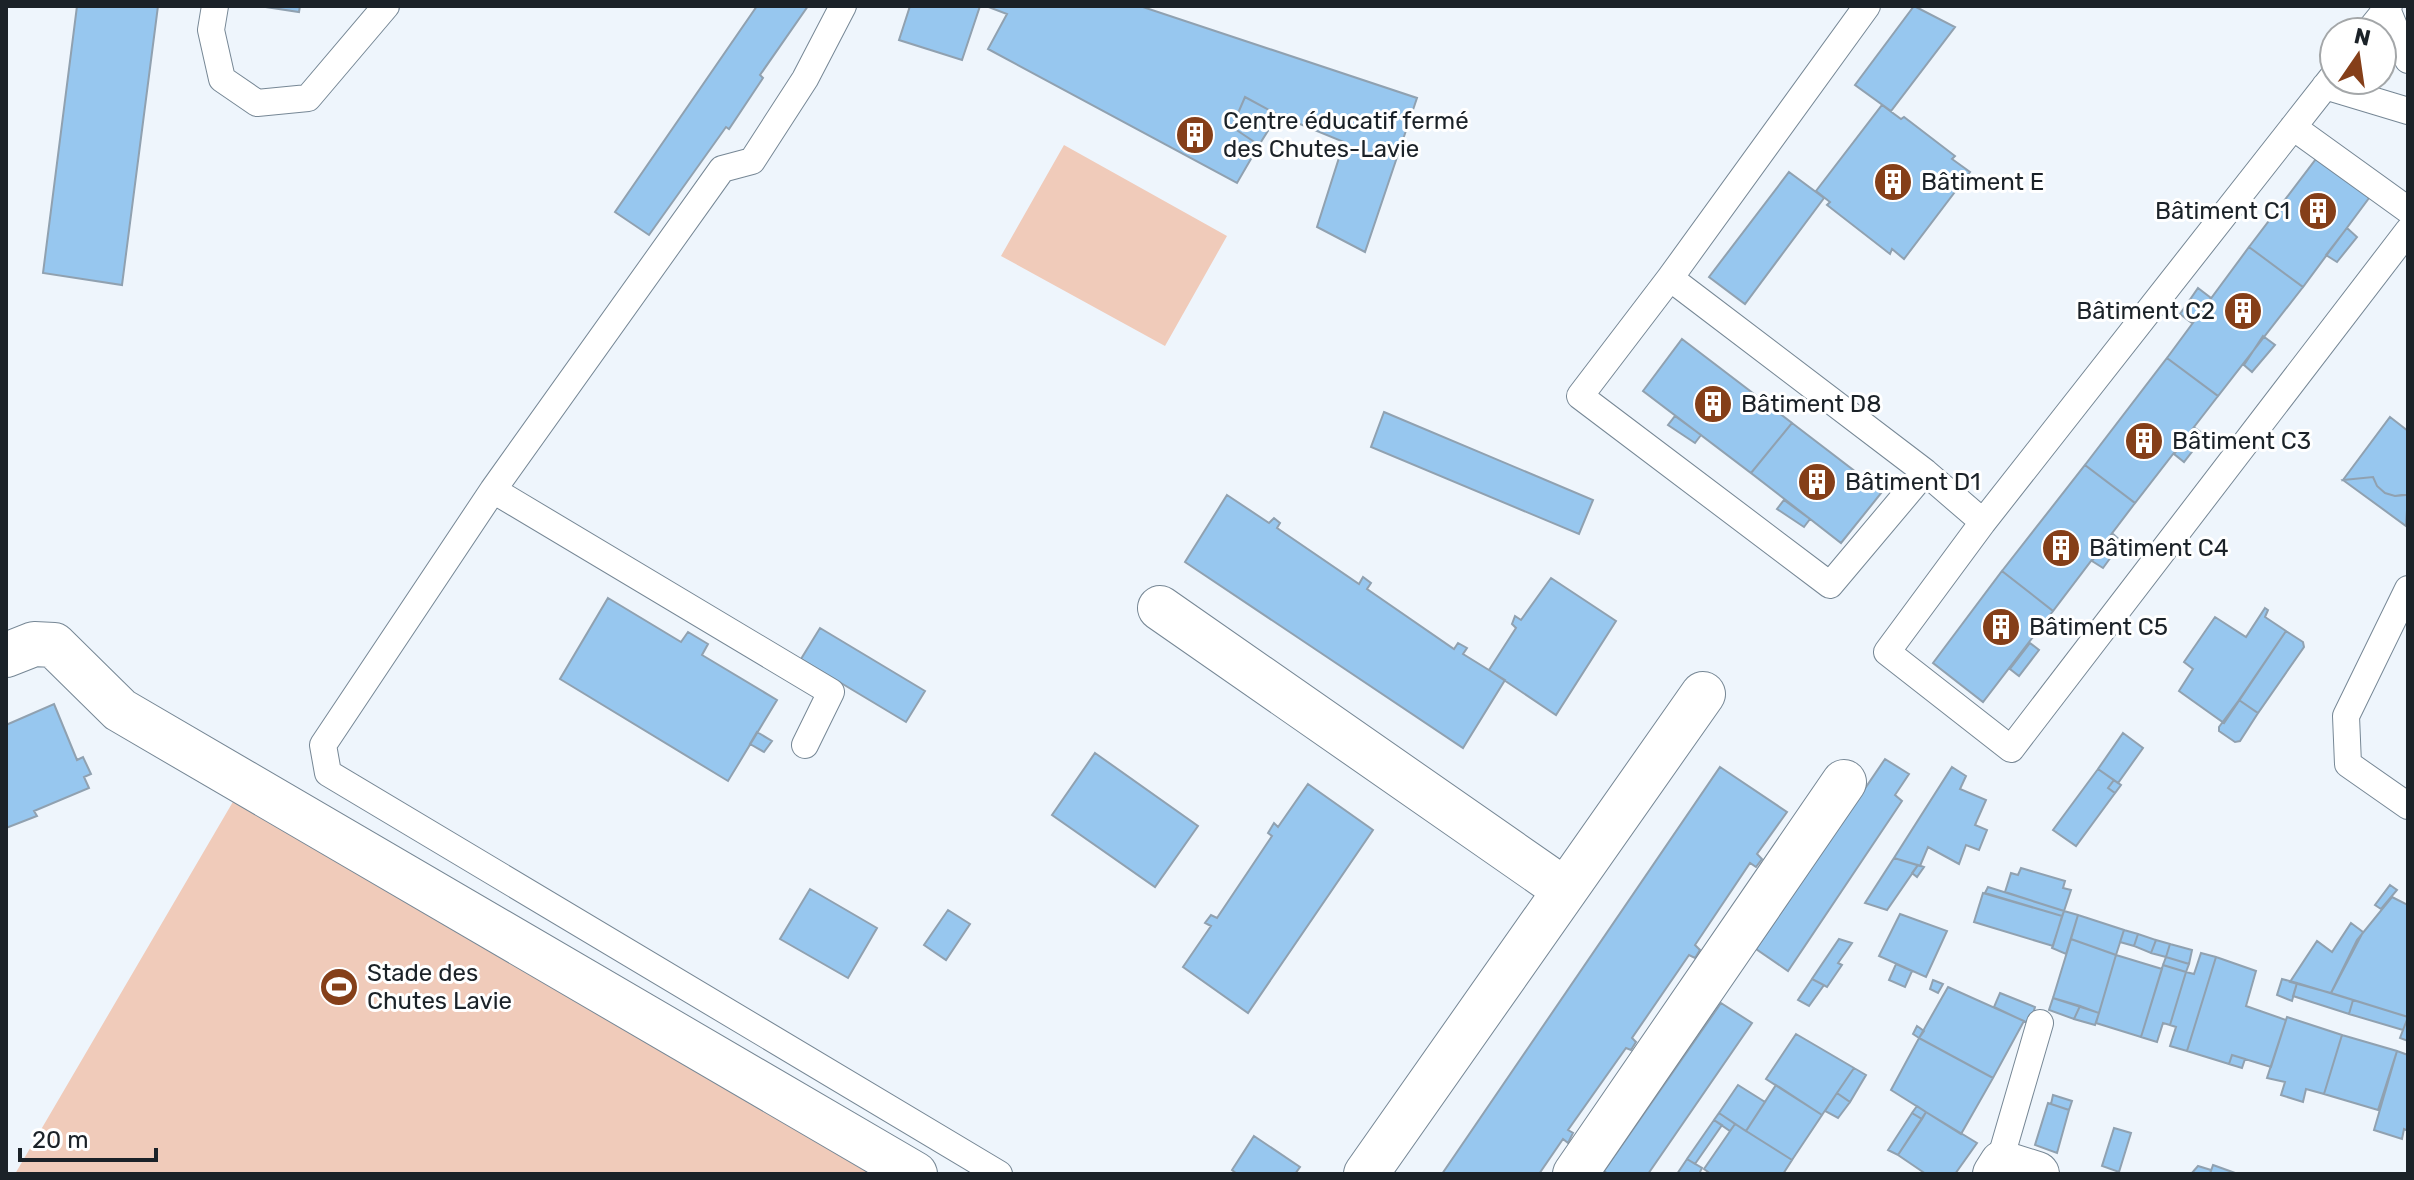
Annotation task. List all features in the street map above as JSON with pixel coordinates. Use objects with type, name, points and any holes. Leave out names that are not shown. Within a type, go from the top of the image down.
[{"type":"street","points":[[1160,608],[1565,890]]},
{"type":"street","points":[[6,655],[34,644],[54,645],[120,710],[915,1174]]},
{"type":"street","points":[[1366,1174],[1703,694]]},
{"type":"street","points":[[1575,1174],[1844,782]]},
{"type":"lane","points":[[215,6],[211,30],[222,79],[257,103],[308,98],[386,6]]},
{"type":"lane","points":[[843,6],[805,79],[752,161],[722,169],[493,490],[323,745],[328,773],[999,1174]]},
{"type":"lane","points":[[1867,6],[1670,278],[1580,396],[1830,585],[1925,472]]},
{"type":"lane","points":[[2386,7],[2408,60]]},
{"type":"lane","points":[[2318,96],[1983,522],[1887,652],[2011,749],[2408,231]]},
{"type":"lane","points":[[2369,96],[2408,111]]},
{"type":"lane","points":[[2293,127],[2408,210]]},
{"type":"lane","points":[[1670,278],[1925,472],[1983,522]]},
{"type":"lane","points":[[493,490],[831,692],[805,745]]},
{"type":"lane","points":[[2408,589],[2346,716],[2348,764],[2408,806]]},
{"type":"lane","points":[[2011,1170],[2003,1150],[2040,1023]]},
{"type":"shaded area","points":[[1064,145],[1227,236],[1165,346],[1001,256]]},
{"type":"shaded area","name":"Stade des Chutes Lavie","points":[[234,800],[875,1174],[15,1174]]},
{"type":"building","points":[[77,6],[158,6],[122,285],[43,273]]},
{"type":"building","points":[[259,6],[300,6],[299,12]]},
{"type":"building","points":[[757,6],[808,6],[760,75],[763,78],[729,129],[726,127],[649,235],[615,212]]},
{"type":"building","points":[[910,6],[980,6],[962,60],[899,40]]},
{"type":"building","name":"Centre éducatif fermé des Chutes-Lavie","points":[[986,6],[1140,6],[1417,98],[1365,252],[1317,227],[1344,142],[1278,115],[1245,97],[1232,127],[1259,145],[1237,183],[988,49],[1007,14]]},
{"type":"building","points":[[1914,6],[1955,27],[1891,111],[1855,85]]},
{"type":"building","points":[[1245,97],[1278,115],[1259,145],[1232,127]]},
{"type":"building","name":"Bâtiment E","points":[[1882,105],[1901,119],[1904,117],[1955,156],[1952,159],[1970,172],[1904,259],[1892,249],[1890,254],[1827,205],[1830,202],[1816,191]]},
{"type":"building","name":"Bâtiment C1","points":[[2319,155],[2372,194],[2303,287],[2249,247]]},
{"type":"building","points":[[1789,172],[1824,198],[1745,304],[1709,277]]},
{"type":"building","points":[[2347,228],[2357,237],[2337,262],[2326,255]]},
{"type":"building","name":"Bâtiment C2","points":[[2249,247],[2303,287],[2218,396],[2167,358]]},
{"type":"building","points":[[2198,288],[2211,298],[2192,323],[2180,314]]},
{"type":"building","points":[[2263,336],[2275,345],[2252,372],[2244,365]]},
{"type":"building","name":"Bâtiment D8","points":[[1682,339],[1792,423],[1751,473],[1643,391]]},
{"type":"building","name":"Bâtiment C3","points":[[2167,358],[2218,396],[2135,503],[2085,465]]},
{"type":"building","points":[[1384,412],[1593,500],[1579,534],[1371,447]]},
{"type":"building","points":[[1675,416],[1701,435],[1695,443],[1668,425]]},
{"type":"building","points":[[2390,417],[2408,431],[2406,495],[2385,493],[2373,477],[2343,480]]},
{"type":"building","name":"Bâtiment D1","points":[[1792,423],[1882,492],[1841,543],[1751,473]]},
{"type":"building","points":[[2195,428],[2205,435],[2184,462],[2174,454]]},
{"type":"building","name":"Bâtiment C4","points":[[2085,465],[2135,503],[2053,611],[2002,571]]},
{"type":"building","points":[[2373,477],[2385,493],[2395,496],[2408,494],[2406,526],[2343,480]]},
{"type":"building","points":[[1227,495],[1269,523],[1274,518],[1280,523],[1277,528],[1359,584],[1363,577],[1371,583],[1367,589],[1454,649],[1458,643],[1467,648],[1463,654],[1505,680],[1463,748],[1185,562]]},
{"type":"building","points":[[1784,500],[1810,519],[1804,527],[1777,509]]},
{"type":"building","points":[[2113,534],[2122,542],[2103,568],[2092,561]]},
{"type":"building","name":"Bâtiment C5","points":[[2002,571],[2053,611],[1983,702],[1933,663]]},
{"type":"building","points":[[1551,578],[1616,621],[1556,715],[1489,670],[1516,628],[1512,624],[1515,616],[1521,620]]},
{"type":"building","points":[[608,598],[681,642],[688,632],[708,644],[702,655],[777,700],[728,781],[560,679]]},
{"type":"building","points":[[2265,608],[2268,610],[2265,617],[2286,631],[2224,723],[2179,691],[2193,669],[2184,662],[2215,617],[2246,637]]},
{"type":"building","points":[[820,628],[925,691],[906,722],[801,659]]},
{"type":"building","points":[[2286,631],[2303,642],[2304,647],[2258,713],[2239,700]]},
{"type":"building","points":[[2030,643],[2039,650],[2019,676],[2010,669]]},
{"type":"building","points":[[2239,700],[2258,713],[2240,741],[2235,742],[2219,731],[2219,727]]},
{"type":"building","points":[[54,704],[77,760],[83,757],[91,774],[84,777],[89,788],[34,811],[37,816],[6,828],[6,725]]},
{"type":"building","points":[[757,732],[772,741],[764,752],[750,744]]},
{"type":"building","points":[[2123,733],[2143,748],[2118,783],[2098,769]]},
{"type":"building","points":[[1095,753],[1198,826],[1155,887],[1052,815]]},
{"type":"building","points":[[1885,759],[1909,774],[1895,795],[1902,801],[1788,971],[1756,949]]},
{"type":"building","points":[[1720,767],[1787,812],[1757,854],[1762,859],[1756,867],[1750,863],[1695,945],[1700,950],[1695,958],[1689,955],[1632,1038],[1636,1042],[1631,1050],[1626,1048],[1568,1130],[1573,1133],[1568,1143],[1563,1139],[1539,1174],[1442,1174]]},
{"type":"building","points":[[1952,767],[1966,776],[1960,789],[1986,800],[1975,825],[1987,830],[1979,850],[1966,845],[1959,864],[1928,847],[1920,866],[1894,858]]},
{"type":"building","points":[[2098,769],[2114,780],[2108,788],[2115,793],[2076,846],[2053,830]]},
{"type":"building","points":[[2114,780],[2121,785],[2115,793],[2108,788]]},
{"type":"building","points":[[1308,784],[1373,830],[1248,1013],[1183,967],[1211,926],[1205,923],[1211,915],[1217,918],[1272,836],[1268,833],[1274,823],[1278,827]]},
{"type":"building","points":[[1894,858],[1918,865],[1887,910],[1865,903]]},
{"type":"building","points":[[1918,865],[1924,867],[1917,877],[1912,873]]},
{"type":"building","points":[[2021,868],[2065,881],[2063,888],[2071,890],[2064,911],[2005,892],[2011,873],[2018,875]]},
{"type":"building","points":[[2390,885],[2397,890],[2381,909],[2375,905]]},
{"type":"building","points":[[1988,887],[2064,911],[2062,916],[1985,893]]},
{"type":"building","points":[[810,889],[877,928],[848,978],[780,939]]},
{"type":"building","points":[[1983,893],[2062,916],[2053,946],[1974,922]]},
{"type":"building","points":[[2392,897],[2408,905],[2408,1017],[2331,993],[2357,940]]},
{"type":"building","points":[[948,910],[970,924],[946,960],[924,945]]},
{"type":"building","points":[[2064,911],[2078,915],[2066,954],[2052,948]]},
{"type":"building","points":[[1900,914],[1947,931],[1926,977],[1879,956]]},
{"type":"building","points":[[2078,915],[2124,930],[2116,955],[2071,939]]},
{"type":"building","points":[[2351,923],[2363,932],[2331,993],[2290,982],[2317,941],[2332,952]]},
{"type":"building","points":[[2124,930],[2138,934],[2134,946],[2120,942]]},
{"type":"building","points":[[2138,934],[2156,940],[2151,953],[2134,946]]},
{"type":"building","points":[[1839,939],[1852,943],[1827,987],[1812,979]]},
{"type":"building","points":[[2071,939],[2116,955],[2099,1013],[2053,998]]},
{"type":"building","points":[[2156,940],[2170,944],[2166,957],[2151,953]]},
{"type":"building","points":[[2170,944],[2192,950],[2189,964],[2166,957]]},
{"type":"building","points":[[2201,953],[2216,957],[2187,1051],[2170,1046],[2176,1027],[2170,1025],[2186,972],[2194,974]]},
{"type":"building","points":[[2116,955],[2162,969],[2141,1037],[2096,1023]]},
{"type":"building","points":[[2166,957],[2189,964],[2186,972],[2163,965]]},
{"type":"building","points":[[2216,957],[2256,971],[2246,1006],[2286,1020],[2271,1067],[2232,1055],[2229,1064],[2187,1051]]},
{"type":"building","points":[[1896,964],[1912,971],[1905,987],[1889,980]]},
{"type":"building","points":[[2163,965],[2186,972],[2170,1025],[2163,1023],[2157,1042],[2141,1037]]},
{"type":"building","points":[[1812,979],[1824,985],[1809,1006],[1798,1000]]},
{"type":"building","points":[[2282,979],[2297,983],[2292,1001],[2277,995]]},
{"type":"building","points":[[1933,980],[1943,984],[1938,993],[1930,989]]},
{"type":"building","points":[[2297,983],[2353,1000],[2349,1014],[2293,996]]},
{"type":"building","points":[[1948,987],[2024,1021],[1993,1078],[1919,1038]]},
{"type":"building","points":[[2000,993],[2035,1007],[2030,1024],[1994,1007]]},
{"type":"building","points":[[2053,998],[2080,1006],[2074,1019],[2049,1010]]},
{"type":"building","points":[[2353,1000],[2408,1017],[2403,1030],[2349,1014]]},
{"type":"building","points":[[1721,1003],[1752,1023],[1648,1174],[1608,1174],[1604,1171]]},
{"type":"building","points":[[2080,1006],[2099,1013],[2095,1025],[2074,1019]]},
{"type":"building","points":[[2287,1017],[2342,1035],[2324,1094],[2306,1089],[2303,1102],[2281,1095],[2285,1082],[2267,1078]]},
{"type":"building","points":[[2408,1017],[2408,1041],[2400,1038]]},
{"type":"building","points":[[1917,1026],[1924,1031],[1919,1038],[1913,1034]]},
{"type":"building","points":[[1796,1034],[1854,1068],[1822,1115],[1766,1079]]},
{"type":"building","points":[[2342,1035],[2397,1051],[2378,1110],[2324,1094]]},
{"type":"building","points":[[1919,1038],[1993,1078],[1961,1134],[1891,1090]]},
{"type":"building","points":[[2397,1051],[2408,1055],[2408,1131],[2404,1129],[2402,1139],[2374,1130]]},
{"type":"building","points":[[2232,1055],[2245,1059],[2242,1068],[2229,1064]]},
{"type":"building","points":[[1854,1068],[1866,1075],[1850,1102],[1837,1093]]},
{"type":"building","points":[[1738,1085],[1765,1102],[1746,1131],[1719,1113]]},
{"type":"building","points":[[1776,1085],[1822,1115],[1792,1160],[1746,1131]]},
{"type":"building","points":[[1837,1093],[1850,1102],[1838,1118],[1825,1111]]},
{"type":"building","points":[[2053,1095],[2072,1101],[2069,1110],[2051,1104]]},
{"type":"building","points":[[2048,1103],[2069,1110],[2057,1153],[2035,1145]]},
{"type":"building","points":[[1917,1106],[1926,1112],[1922,1119],[1912,1113]]},
{"type":"building","points":[[1926,1112],[1977,1143],[1955,1174],[1926,1174],[1898,1155]]},
{"type":"building","points":[[1719,1113],[1735,1124],[1730,1131],[1714,1120]]},
{"type":"building","points":[[1912,1113],[1922,1119],[1898,1155],[1888,1150]]},
{"type":"building","points":[[1714,1120],[1722,1125],[1695,1164],[1687,1159]]},
{"type":"building","points":[[1735,1124],[1792,1160],[1783,1174],[1711,1174],[1704,1169]]},
{"type":"building","points":[[2114,1128],[2131,1133],[2119,1172],[2102,1166]]},
{"type":"building","points":[[1254,1136],[1300,1167],[1295,1174],[1237,1174],[1232,1170]]},
{"type":"building","points":[[1687,1159],[1702,1168],[1699,1174],[1677,1174]]},
{"type":"building","points":[[2213,1165],[2238,1174],[2210,1174]]},
{"type":"building","points":[[2198,1166],[2211,1170],[2210,1174],[2191,1174]]},
{"type":"place","name":"Centre éducatif fermé des Chutes-Lavie","points":[[1195,135]]},
{"type":"place","name":"Bâtiment E","points":[[1893,182]]},
{"type":"place","name":"Bâtiment C1","points":[[2318,211]]},
{"type":"place","name":"Bâtiment C2","points":[[2243,311]]},
{"type":"place","name":"Bâtiment D8","points":[[1713,404]]},
{"type":"place","name":"Bâtiment C3","points":[[2144,441]]},
{"type":"place","name":"Bâtiment D1","points":[[1817,482]]},
{"type":"place","name":"Bâtiment C4","points":[[2061,548]]},
{"type":"place","name":"Bâtiment C5","points":[[2001,627]]},
{"type":"place","name":"Stade des Chutes Lavie","points":[[339,987]]}]
